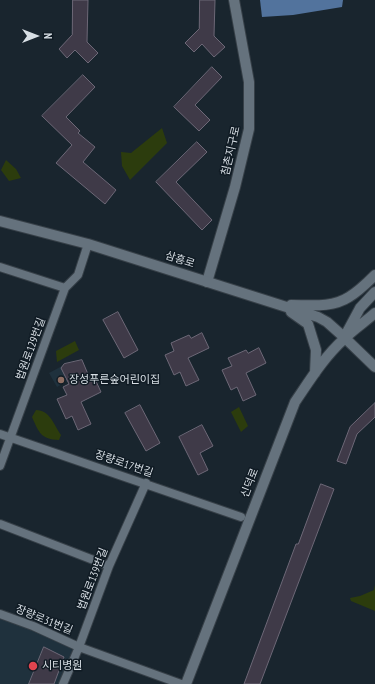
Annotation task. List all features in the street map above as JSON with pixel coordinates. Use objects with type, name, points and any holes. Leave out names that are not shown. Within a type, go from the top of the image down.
[{"type":"main road","name":"침촌지구로","points":[[207,282],[235,187],[249,129],[249,82],[234,0]]},
{"type":"main road","name":"삼흥로","points":[[0,221],[88,244],[318,317],[327,322],[345,338],[375,368]]},
{"type":"main road","points":[[279,304],[322,305],[340,301],[348,298],[359,290],[375,275]]},
{"type":"main road","points":[[345,338],[360,308],[375,292]]},
{"type":"main road","points":[[279,304],[308,324],[316,350],[315,373]]},
{"type":"main road","points":[[345,338],[375,313]]},
{"type":"main road","name":"신덕로","points":[[186,684],[295,402],[322,362],[345,338]]},
{"type":"street","name":"법원로129번길","points":[[0,466],[65,288],[78,275],[88,244]]},
{"type":"street","points":[[0,267],[65,288]]},
{"type":"street","name":"장량로17번길","points":[[0,434],[241,516]]},
{"type":"street","name":"법원로139번길","points":[[63,684],[109,566],[146,483]]},
{"type":"street","points":[[0,524],[109,566]]},
{"type":"street","name":"장량로31번길","points":[[0,614],[33,626],[79,646],[181,684]]},
{"type":"shaded area","name":"장성푸른숲어린이집","points":[[82,360],[86,370],[57,387],[49,373],[64,365]]},
{"type":"shaded area","name":"시티병원","points":[[0,617],[74,648],[59,684],[0,684]]},
{"type":"green space","points":[[162,128],[167,143],[130,180],[122,166],[121,152],[131,153]]},
{"type":"green space","points":[[6,160],[16,169],[21,178],[9,181],[1,170]]},
{"type":"green space","points":[[75,341],[79,350],[57,362],[56,351]]},
{"type":"green space","points":[[239,407],[248,426],[241,432],[231,412]]},
{"type":"green space","points":[[36,410],[45,412],[48,415],[61,435],[59,440],[44,437],[41,434],[32,417]]},
{"type":"green space","points":[[375,585],[375,611],[351,601],[350,598],[360,596],[374,590]]},
{"type":"water","points":[[260,0],[343,0],[342,7],[293,15],[262,17]]},
{"type":"building","points":[[73,0],[88,0],[87,42],[98,53],[88,63],[75,50],[67,58],[59,49],[72,35]]},
{"type":"building","points":[[200,0],[215,0],[214,36],[225,47],[214,57],[202,44],[194,52],[185,43],[199,29]]},
{"type":"building","points":[[212,67],[222,77],[195,105],[210,120],[199,131],[174,107]]},
{"type":"building","points":[[83,75],[95,87],[66,117],[80,131],[78,133],[95,147],[83,162],[116,190],[105,204],[56,163],[72,145],[42,116]]},
{"type":"building","points":[[197,142],[207,152],[176,182],[212,220],[202,230],[156,182]]},
{"type":"building","points":[[118,312],[138,350],[124,358],[103,320]]},
{"type":"building","points":[[202,333],[209,348],[188,358],[199,380],[186,386],[180,372],[174,375],[165,355],[174,351],[171,343],[189,335],[191,338]]},
{"type":"building","points":[[259,348],[266,363],[246,373],[256,395],[243,401],[237,387],[231,390],[222,370],[232,366],[228,358],[246,350],[248,353]]},
{"type":"building","points":[[82,360],[90,379],[94,377],[101,392],[81,402],[91,424],[78,430],[72,416],[66,419],[57,399],[67,395],[63,387],[69,384],[61,368],[64,364]]},
{"type":"building","points":[[375,403],[375,417],[357,434],[346,464],[337,461],[350,427]]},
{"type":"building","points":[[140,405],[160,443],[146,451],[125,413]]},
{"type":"building","points":[[202,425],[213,446],[200,453],[208,470],[198,475],[179,437]]},
{"type":"building","points":[[321,484],[334,489],[260,684],[244,684],[296,544],[298,544]]},
{"type":"building","points":[[44,647],[64,657],[54,684],[29,684]]},
{"type":"place","name":"장성푸른숲어린이집","points":[[61,380]]},
{"type":"place","name":"시티병원","points":[[33,666]]}]
